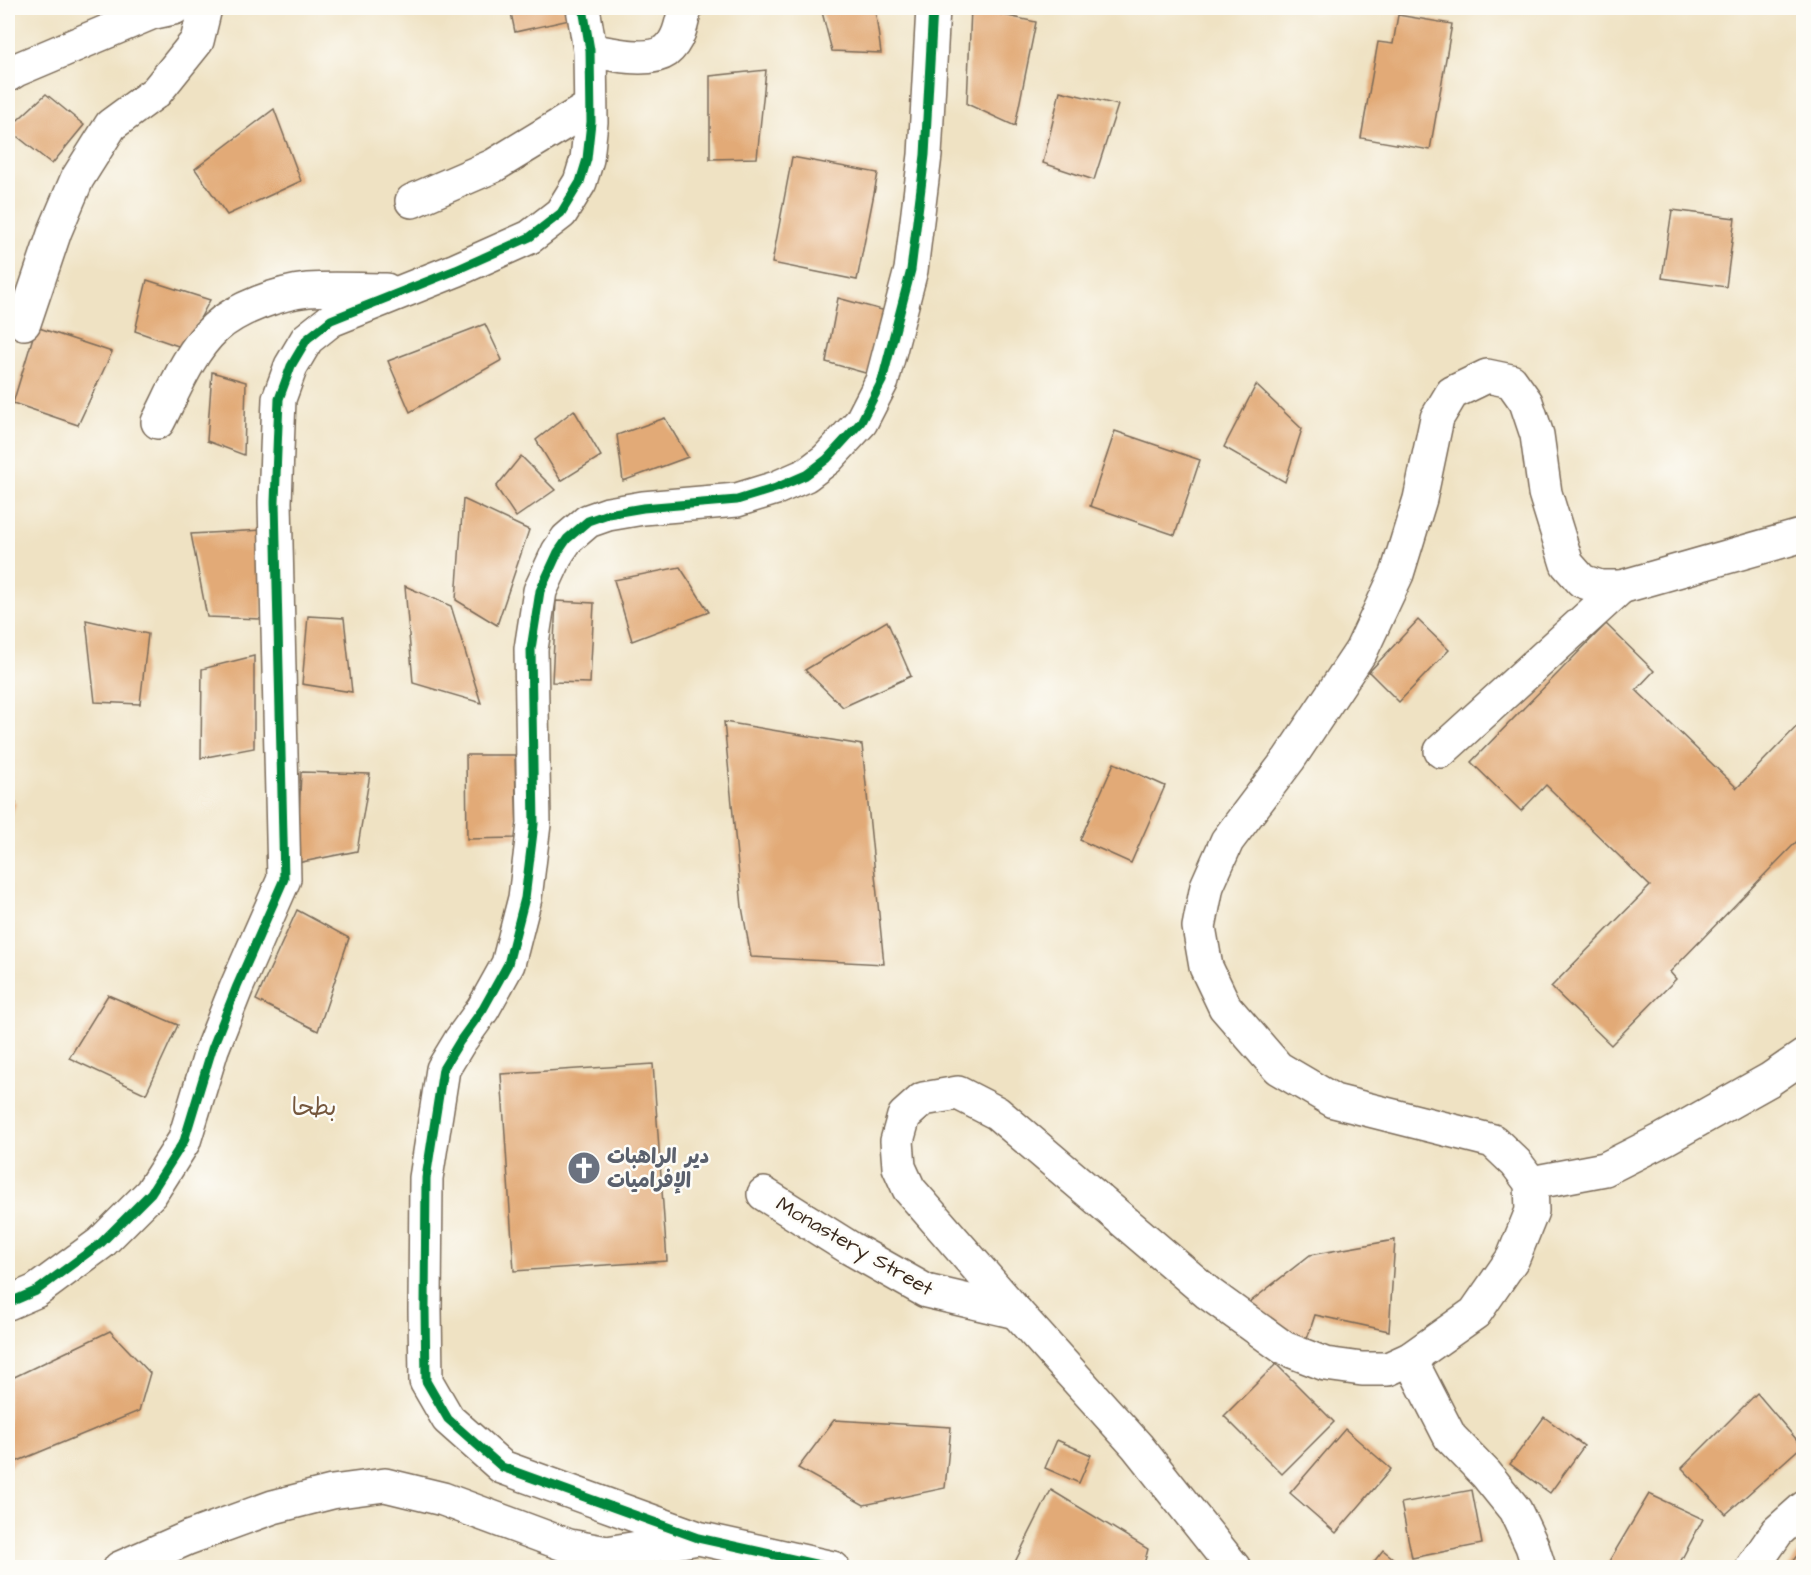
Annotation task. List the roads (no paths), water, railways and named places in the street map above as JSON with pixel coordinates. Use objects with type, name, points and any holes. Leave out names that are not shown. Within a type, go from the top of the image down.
[{"type":"street","points":[[8,75],[151,13],[174,8]]},
{"type":"street","points":[[24,323],[55,231],[76,179],[111,125],[156,92],[197,40],[205,8]]},
{"type":"street","points":[[8,1303],[36,1291],[101,1243],[151,1193],[184,1141],[212,1049],[284,879],[275,502],[279,399],[291,366],[307,339],[331,320],[456,270],[530,237],[561,213],[580,182],[587,159],[591,107],[590,50],[583,8]]},
{"type":"street","points":[[590,50],[642,57],[665,51],[679,32],[685,8]]},
{"type":"street","points":[[833,1568],[698,1538],[502,1467],[448,1419],[426,1381],[424,1309],[426,1178],[443,1069],[483,1009],[508,964],[525,898],[534,824],[531,649],[540,591],[558,552],[567,539],[588,521],[608,514],[643,508],[737,500],[776,488],[806,475],[827,459],[861,423],[882,381],[911,270],[925,155],[933,8]]},
{"type":"street","points":[[412,201],[493,166],[591,107]]},
{"type":"street","points":[[158,422],[196,352],[214,329],[234,313],[271,299],[306,290],[406,289]]},
{"type":"street","points":[[1234,1568],[1137,1446],[909,1189],[899,1167],[897,1142],[904,1116],[923,1099],[958,1094],[997,1113],[1208,1293],[1284,1348],[1325,1364],[1362,1369],[1388,1369],[1410,1359],[1474,1313],[1513,1258],[1532,1211],[1531,1183],[1516,1163],[1493,1141],[1334,1101],[1278,1068],[1225,1007],[1206,967],[1199,927],[1207,886],[1227,842],[1289,759],[1361,651],[1397,574],[1420,499],[1437,418],[1452,393],[1487,376],[1511,381],[1526,402],[1537,435],[1545,493],[1567,564],[1582,581],[1600,586],[1621,587],[1803,535]]},
{"type":"street","points":[[1441,751],[1621,587]]},
{"type":"street","points":[[1531,1183],[1605,1169],[1769,1080],[1803,1056]]},
{"type":"street","name":"Monastery Street","points":[[764,1194],[926,1292],[1016,1312]]},
{"type":"street","points":[[1410,1359],[1450,1437],[1486,1474],[1515,1510],[1532,1546],[1539,1568]]},
{"type":"street","points":[[120,1568],[188,1538],[273,1507],[332,1492],[385,1485],[443,1499],[569,1546],[607,1553],[698,1538]]},
{"type":"street","points":[[1752,1568],[1777,1532],[1803,1508]]},
{"type":"place","name":"دير الراهبات الإفراميات","points":[[584,1168]]},
{"type":"district","name":"بطحا","points":[[314,1107]]}]
